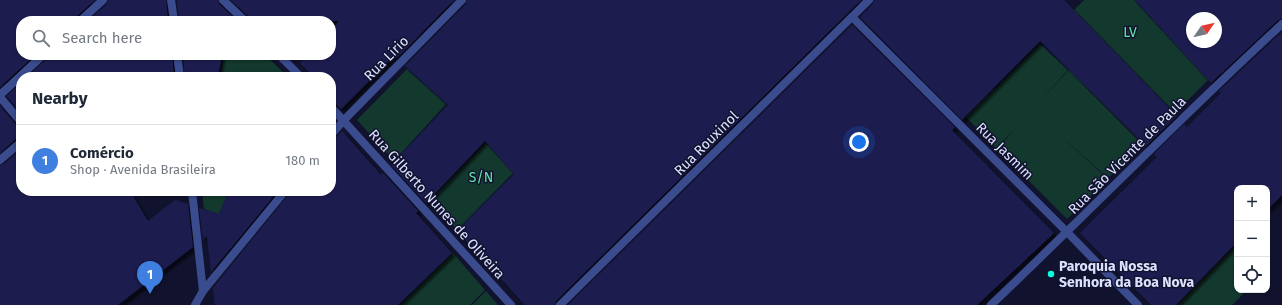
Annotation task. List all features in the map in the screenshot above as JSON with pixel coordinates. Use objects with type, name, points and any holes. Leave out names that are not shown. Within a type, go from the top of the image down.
[{"type":"street","points":[[85,16],[102,0]]},
{"type":"street","points":[[171,0],[173,16]]},
{"type":"street","points":[[223,0],[240,16]]},
{"type":"street","name":"Rua Lírio","points":[[336,129],[462,0]]},
{"type":"street","name":"Rua Rouxinol","points":[[560,305],[869,0]]},
{"type":"street","name":"Rua Jasmim","points":[[852,17],[1138,305]]},
{"type":"street","name":"Rua São Vicente de Paula","points":[[991,305],[1220,81],[1282,24]]},
{"type":"street","points":[[26,72],[39,60]]},
{"type":"street","points":[[178,60],[179,72]]},
{"type":"street","points":[[284,60],[296,72]]},
{"type":"street","points":[[16,81],[0,96],[16,116]]},
{"type":"street","name":"Rua Gilberto Nunes de Oliveira","points":[[336,112],[511,305]]},
{"type":"street","points":[[0,160],[16,146]]},
{"type":"street","points":[[193,196],[203,291]]},
{"type":"street","points":[[195,305],[203,291],[281,196]]},
{"type":"green space","name":"LV","points":[[1084,0],[1134,0],[1208,80],[1175,113],[1074,10]]},
{"type":"green space","points":[[1040,44],[1068,70],[1039,102],[1069,70],[1143,145],[1108,178],[1054,130],[1108,179],[1067,219],[997,149],[1016,128],[996,148],[966,117]]},
{"type":"green space","points":[[223,60],[270,60],[283,72],[221,72]]},
{"type":"green space","points":[[407,69],[446,104],[394,161],[357,120]]},
{"type":"green space","name":"S/N","points":[[486,143],[513,173],[457,230],[430,200]]},
{"type":"green space","points":[[203,196],[227,196],[219,214],[204,209]]},
{"type":"green space","points":[[1234,247],[1234,293],[1244,293],[1232,305],[1177,305]]},
{"type":"green space","points":[[453,253],[485,290],[470,305],[400,305]]},
{"type":"green space","points":[[486,291],[498,305],[472,305]]},
{"type":"building","points":[[0,0],[95,0],[77,16],[16,16],[16,60],[30,60],[0,87]]},
{"type":"building","points":[[108,0],[166,0],[168,16],[94,16],[107,4]]},
{"type":"building","points":[[177,0],[218,0],[219,4],[232,16],[179,16]]},
{"type":"building","points":[[231,0],[454,0],[397,58],[394,56],[341,109],[336,104],[336,72],[309,72],[300,63],[303,60],[336,60],[336,24],[339,21],[336,21],[336,16],[248,16]]},
{"type":"building","points":[[467,0],[861,0],[556,301],[555,305],[525,305],[457,231],[514,174],[485,141],[426,203],[391,165],[448,105],[405,66],[466,4]]},
{"type":"building","points":[[874,0],[1064,0],[1177,116],[1146,146],[1040,41],[962,120],[860,17],[873,4]]},
{"type":"building","points":[[1135,0],[1282,0],[1282,19],[1278,20],[1211,83]]},
{"type":"building","points":[[852,25],[955,127],[952,130],[1054,233],[977,305],[568,305]]},
{"type":"building","points":[[1282,32],[1282,195],[1270,207],[1270,185],[1234,185],[1234,245],[1176,305],[1151,305],[1080,233],[1157,157],[1154,154],[1184,124],[1187,127],[1221,93],[1219,91]]},
{"type":"building","points":[[46,60],[172,60],[174,72],[33,72]]},
{"type":"building","points":[[183,60],[221,60],[219,72],[185,72]]},
{"type":"building","points":[[16,88],[16,107],[7,96]]},
{"type":"building","points":[[0,106],[16,125],[16,139],[0,153]]},
{"type":"building","points":[[342,131],[381,175],[383,173],[418,211],[416,213],[452,253],[398,305],[215,305],[213,288],[287,196],[336,196],[336,138]]},
{"type":"building","points":[[16,153],[16,196],[133,196],[148,221],[175,200],[188,204],[193,247],[118,305],[0,305],[0,165],[4,164]]},
{"type":"building","points":[[227,196],[274,196],[211,272],[207,236],[203,239],[199,208],[219,214]]},
{"type":"place","name":"Paroquia Nossa Senhora da Boa Nova","points":[[1051,274]]},
{"type":"place","name":"Comércio","points":[[150,294]]}]
